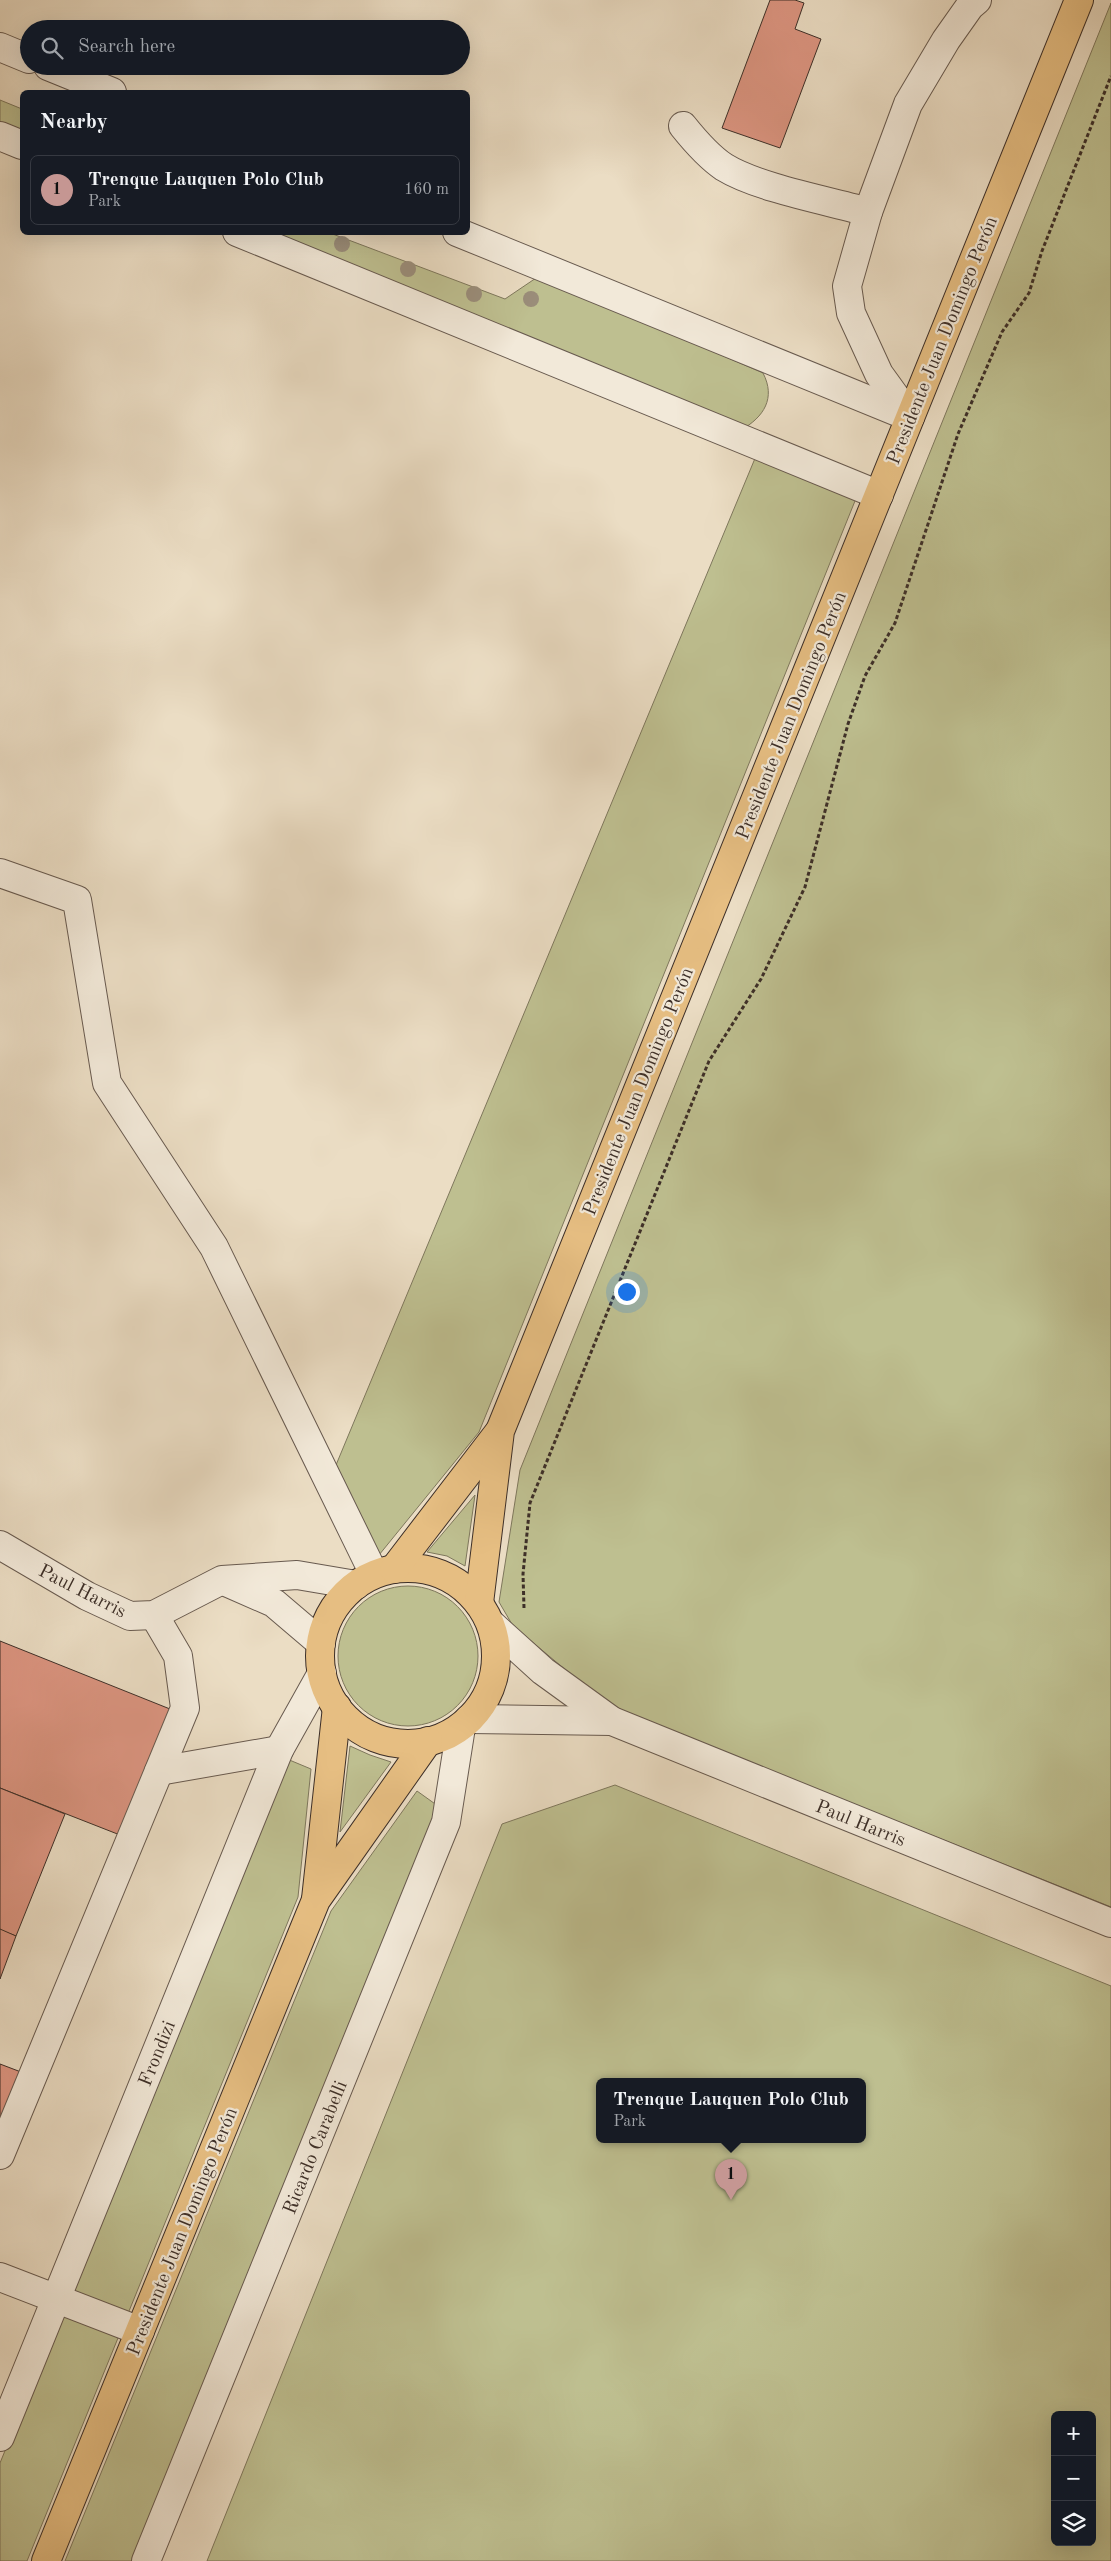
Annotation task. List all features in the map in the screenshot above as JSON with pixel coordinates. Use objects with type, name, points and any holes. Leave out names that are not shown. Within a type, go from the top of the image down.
[{"type":"main road","name":"Presidente Juan Domingo Perón","points":[[485,1614],[500,1430],[1079,0]]},
{"type":"main road","name":"Presidente Juan Domingo Perón","points":[[375,1576],[500,1430]]},
{"type":"main road","points":[[418,1568],[442,1574],[463,1586],[485,1614],[496,1649],[495,1675],[485,1699],[465,1723],[445,1736],[428,1741],[402,1744],[377,1738],[355,1726],[337,1707],[322,1674],[321,1643],[328,1620],[340,1601],[375,1576],[418,1568]]},
{"type":"main road","name":"Presidente Juan Domingo Perón","points":[[316,1900],[337,1707]]},
{"type":"main road","name":"Presidente Juan Domingo Perón","points":[[46,2561],[316,1900],[428,1741]]},
{"type":"street","points":[[910,417],[879,374],[851,312],[847,286],[868,212],[908,104],[946,40],[970,6],[978,0]]},
{"type":"street","points":[[0,47],[20,55]]},
{"type":"street","points":[[70,75],[107,90]]},
{"type":"street","points":[[683,126],[696,142],[724,167],[758,181],[868,212]]},
{"type":"street","points":[[0,136],[20,144]]},
{"type":"street","points":[[244,235],[879,495]]},
{"type":"street","points":[[464,235],[910,417]]},
{"type":"street","points":[[0,873],[78,900],[107,1083],[214,1247],[375,1576]]},
{"type":"street","name":"Paul Harris","points":[[0,1544],[87,1596],[130,1616],[154,1615],[222,1580],[297,1576],[375,1576]]},
{"type":"street","points":[[222,1580],[274,1603],[321,1643]]},
{"type":"street","name":"Paul Harris","points":[[485,1614],[543,1671],[612,1721],[1111,1923]]},
{"type":"street","points":[[0,2155],[185,1708],[178,1656],[154,1615]]},
{"type":"street","name":"Frondizi","points":[[0,2436],[279,1750],[322,1674]]},
{"type":"street","name":"Paul Harris","points":[[465,1723],[612,1721]]},
{"type":"street","name":"Ricardo Carabelli","points":[[146,2561],[446,1822],[465,1723]]},
{"type":"street","points":[[159,1771],[279,1750]]},
{"type":"street","points":[[0,2278],[140,2331]]},
{"type":"path","points":[[525,1615],[523,1574],[530,1504],[709,1061],[761,980],[805,887],[848,724],[865,676],[896,624],[958,434],[1002,332],[1029,293],[1042,251],[1111,76]]},
{"type":"green space","points":[[1111,3],[1111,1907],[609,1706],[513,1626],[499,1602],[520,1470]]},
{"type":"green space","points":[[0,100],[20,108],[20,137],[0,129]]},
{"type":"green space","points":[[261,235],[335,235],[505,299],[539,276],[763,373],[768,391],[766,406],[756,419],[741,430]]},
{"type":"green space","points":[[756,456],[857,496],[479,1432],[379,1555],[336,1465]]},
{"type":"green space","points":[[475,1495],[465,1566],[447,1556],[427,1552]]},
{"type":"green space","points":[[408,1586],[435,1592],[447,1598],[457,1607],[466,1617],[472,1629],[478,1656],[472,1683],[466,1695],[457,1705],[447,1714],[435,1720],[408,1726],[381,1720],[369,1714],[359,1705],[350,1695],[344,1683],[338,1656],[344,1629],[350,1617],[359,1607],[369,1598],[381,1592]]},
{"type":"green space","points":[[350,1746],[391,1762],[340,1832]]},
{"type":"green space","points":[[287,1759],[311,1769],[298,1897],[27,2561],[0,2561],[0,2463]]},
{"type":"green space","points":[[615,1785],[1111,1986],[1111,2561],[207,2561],[502,1824]]},
{"type":"green space","points":[[417,1791],[438,1806],[133,2561],[65,2561],[331,1911]]},
{"type":"building","points":[[770,0],[795,0],[804,3],[795,29],[821,39],[780,148],[722,128]]},
{"type":"building","points":[[0,1641],[170,1709],[120,1835],[0,1788]]},
{"type":"building","points":[[0,1788],[65,1814],[16,1936],[0,1930]]},
{"type":"building","points":[[0,1929],[16,1936],[0,1979]]},
{"type":"building","points":[[0,2064],[21,2072],[0,2125]]},
{"type":"place","name":"Trenque Lauquen Polo Club","points":[[731,2200]]}]
